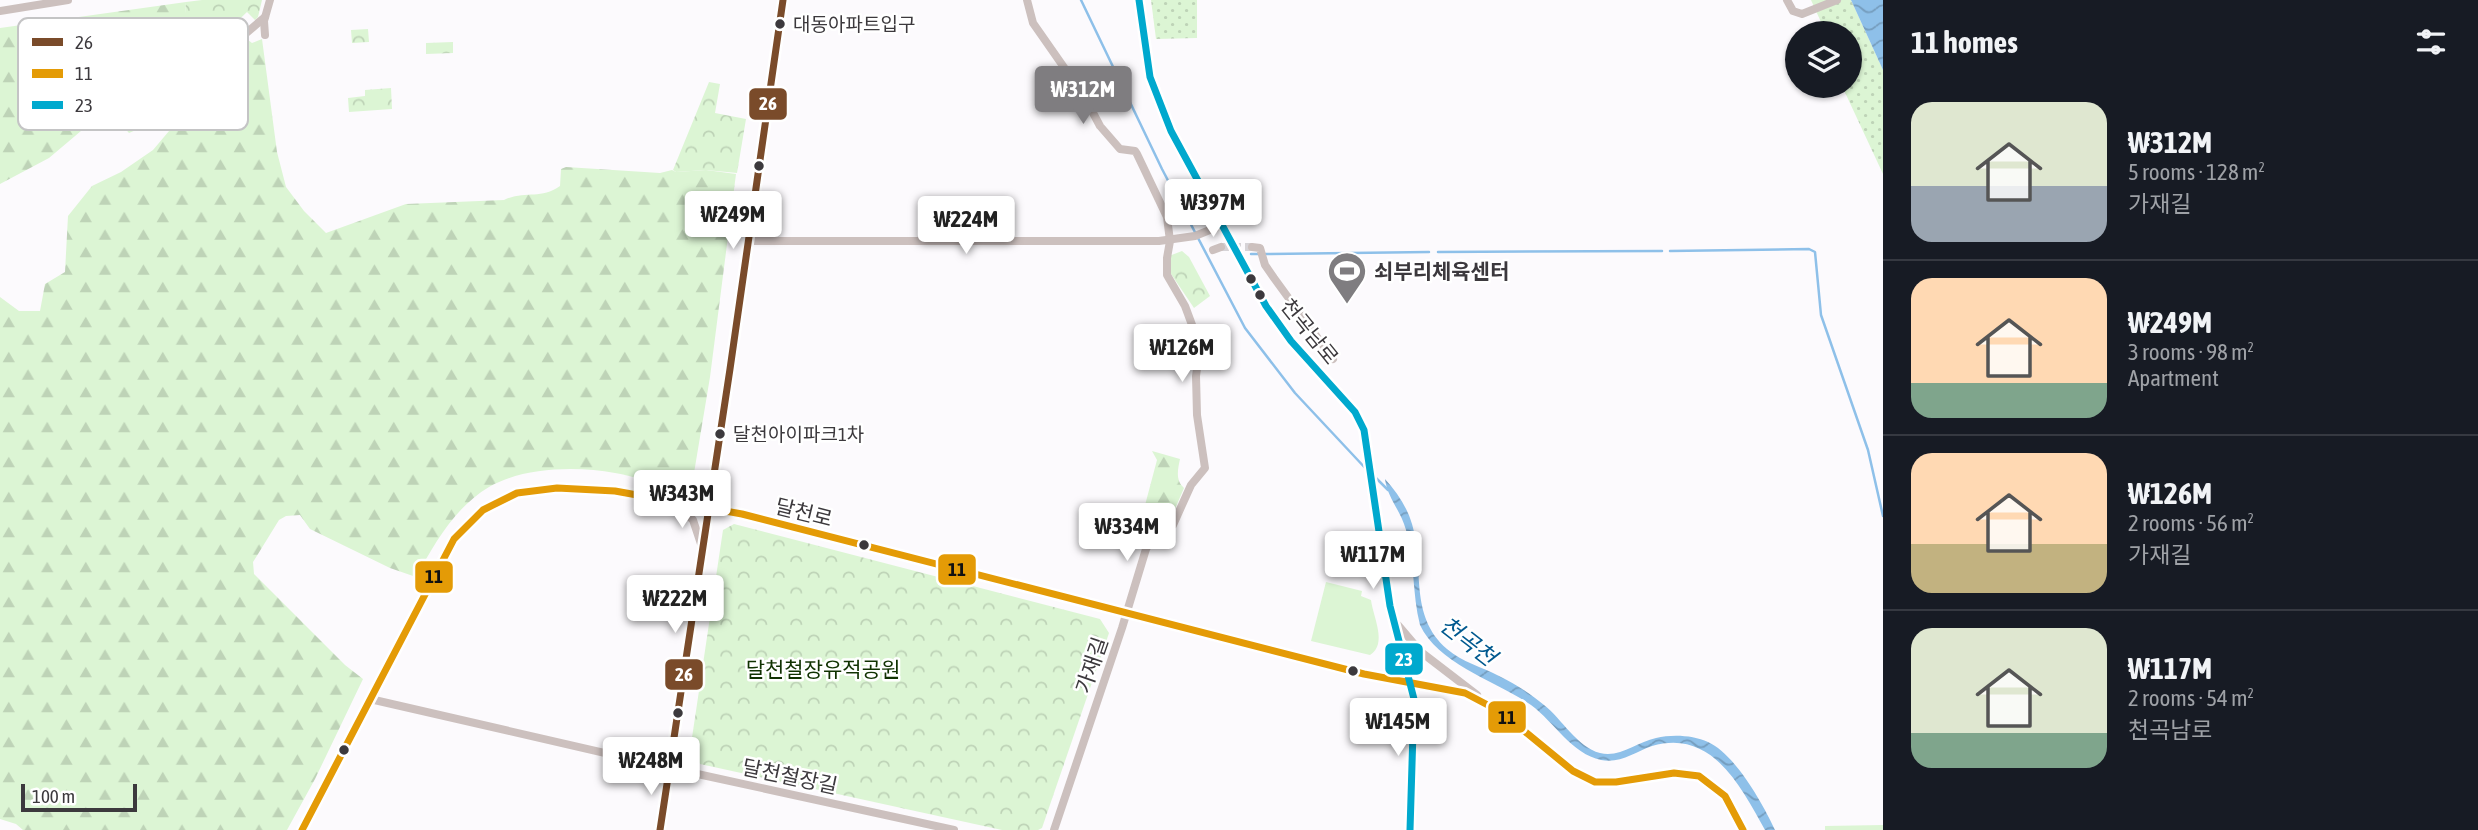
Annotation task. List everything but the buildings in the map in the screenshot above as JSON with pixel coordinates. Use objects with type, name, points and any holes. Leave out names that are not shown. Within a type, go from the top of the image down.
[{"type":"street","points":[[0,11],[68,0]]},
{"type":"street","points":[[265,35],[265,16],[270,0]]},
{"type":"street","points":[[777,0],[780,16]]},
{"type":"street","points":[[660,830],[783,0]]},
{"type":"street","points":[[780,16],[789,0]]},
{"type":"street","name":"가재길","points":[[1027,0],[1032,23],[1084,96],[1100,126],[1118,147],[1135,151],[1137,154],[1167,217],[1170,241],[1167,275],[1185,306],[1199,348],[1196,407],[1205,468],[1186,494],[1173,525],[1151,541],[1146,549],[1127,614],[1054,830]]},
{"type":"street","name":"천곡남로","points":[[1139,0],[1155,94],[1171,131],[1257,290],[1281,328],[1355,412],[1364,430],[1392,616]]},
{"type":"street","points":[[1787,0],[1795,12],[1805,13],[1837,0]]},
{"type":"street","points":[[248,31],[265,16]]},
{"type":"street","points":[[749,241],[1170,241],[1207,232],[1222,225]]},
{"type":"street","points":[[1252,247],[1260,248],[1265,265],[1333,359]]},
{"type":"street","points":[[669,500],[686,497],[698,490],[707,481],[716,463]]},
{"type":"street","name":"달천로","points":[[302,830],[446,551],[464,528],[495,502],[527,490],[599,489],[709,507],[1410,684],[1461,692],[1487,704]]},
{"type":"street","points":[[669,500],[683,508],[693,520],[702,554]]},
{"type":"street","points":[[1392,616],[1414,704],[1410,830]]},
{"type":"street","points":[[1392,616],[1421,652],[1573,771],[1590,780],[1609,783],[1679,772],[1699,776],[1725,796],[1744,830]]},
{"type":"street","points":[[370,698],[670,768]]},
{"type":"street","name":"달천철장길","points":[[670,768],[954,830]]},
{"type":"green space","points":[[262,0],[255,20],[247,12],[241,18],[184,18],[186,2]]},
{"type":"green space","points":[[1151,0],[1197,0],[1197,38],[1156,39]]},
{"type":"green space","points":[[1811,0],[1851,0],[1861,21],[1821,21]]},
{"type":"green space","points":[[186,2],[185,18],[72,18]]},
{"type":"green space","points":[[1862,24],[1883,70],[1883,174],[1848,98],[1862,98]]},
{"type":"green space","points":[[18,25],[18,130],[82,130],[49,158],[0,184],[0,28]]},
{"type":"green space","points":[[368,29],[369,42],[352,43],[351,30]]},
{"type":"green space","points":[[262,39],[277,152],[286,187],[304,211],[326,233],[406,204],[504,200],[546,193],[560,186],[561,169],[566,167],[660,173],[672,170],[706,170],[736,174],[710,377],[694,473],[685,483],[662,484],[584,469],[534,472],[503,480],[477,496],[456,516],[438,539],[416,577],[390,568],[310,529],[300,515],[286,516],[279,520],[253,562],[254,574],[345,665],[363,679],[287,830],[23,830],[16,824],[0,819],[0,297],[19,311],[40,311],[45,284],[65,272],[68,216],[92,186],[121,172],[153,150],[170,130],[248,130],[248,40],[252,43]]},
{"type":"green space","points":[[453,42],[453,53],[426,54],[426,43]]},
{"type":"green space","points":[[1100,77],[1110,95],[1104,99],[1097,91],[1090,91],[1086,84]]},
{"type":"green space","points":[[709,82],[720,84],[715,113],[746,119],[737,173],[706,170],[676,172],[673,170]]},
{"type":"green space","points":[[391,88],[392,109],[349,112],[348,98],[365,96],[365,90]]},
{"type":"green space","points":[[1182,251],[1189,257],[1210,296],[1194,308],[1169,271],[1169,256]]},
{"type":"green space","points":[[1152,451],[1180,459],[1178,478],[1184,488],[1169,523],[1140,524],[1157,460]]},
{"type":"green space","name":"달천철장유적공원","points":[[734,524],[1100,619],[1109,633],[1042,828],[1002,830],[700,764],[690,751],[723,530]]},
{"type":"green space","points":[[1326,582],[1362,591],[1361,596],[1371,600],[1379,637],[1375,650],[1370,655],[1311,641]]},
{"type":"green space","points":[[1883,825],[1883,830],[1825,830],[1825,826]]},
{"type":"water","points":[[1851,0],[1883,0],[1883,70],[1862,21]]},
{"type":"water","name":"천곡천","points":[[1385,479],[1394,489],[1410,518],[1416,541],[1422,606],[1435,636],[1447,649],[1528,693],[1551,711],[1584,745],[1600,753],[1615,753],[1649,740],[1669,736],[1708,742],[1738,768],[1756,794],[1775,830],[1765,830],[1735,780],[1708,753],[1692,745],[1673,743],[1652,746],[1615,760],[1591,757],[1572,744],[1531,705],[1469,671],[1440,651],[1420,625],[1409,542]]},
{"type":"waterway","name":"천곡천","points":[[1081,0],[1162,169],[1245,328],[1295,393],[1368,471]]},
{"type":"waterway","points":[[1670,251],[1809,249],[1815,252],[1821,315],[1868,450],[1883,516]]},
{"type":"waterway","points":[[1438,252],[1662,251]]},
{"type":"waterway","points":[[1265,254],[1429,252]]},
{"type":"waterway","points":[[1251,254],[1258,254]]},
{"type":"waterway","name":"천곡천","points":[[1373,475],[1388,490]]},
{"type":"tunnel","points":[[1221,247],[1252,247]]},
{"type":"transit line","name":"26","points":[[660,830],[783,0]]},
{"type":"transit line","name":"23","points":[[1139,0],[1150,77],[1171,131],[1266,306],[1291,341],[1355,412],[1364,430],[1390,606],[1414,699],[1410,830]]},
{"type":"transit line","name":"11","points":[[302,830],[454,539],[483,510],[517,493],[557,488],[615,491],[742,514],[1364,674],[1465,693],[1501,712],[1573,771],[1595,782],[1616,782],[1674,773],[1699,776],[1725,796],[1743,830]]},
{"type":"place","name":"대동아파트입구","points":[[780,24]]},
{"type":"place","name":"쇠부리체육센터","points":[[1347,305]]},
{"type":"place","name":"달천아이파크1차","points":[[720,434]]}]
